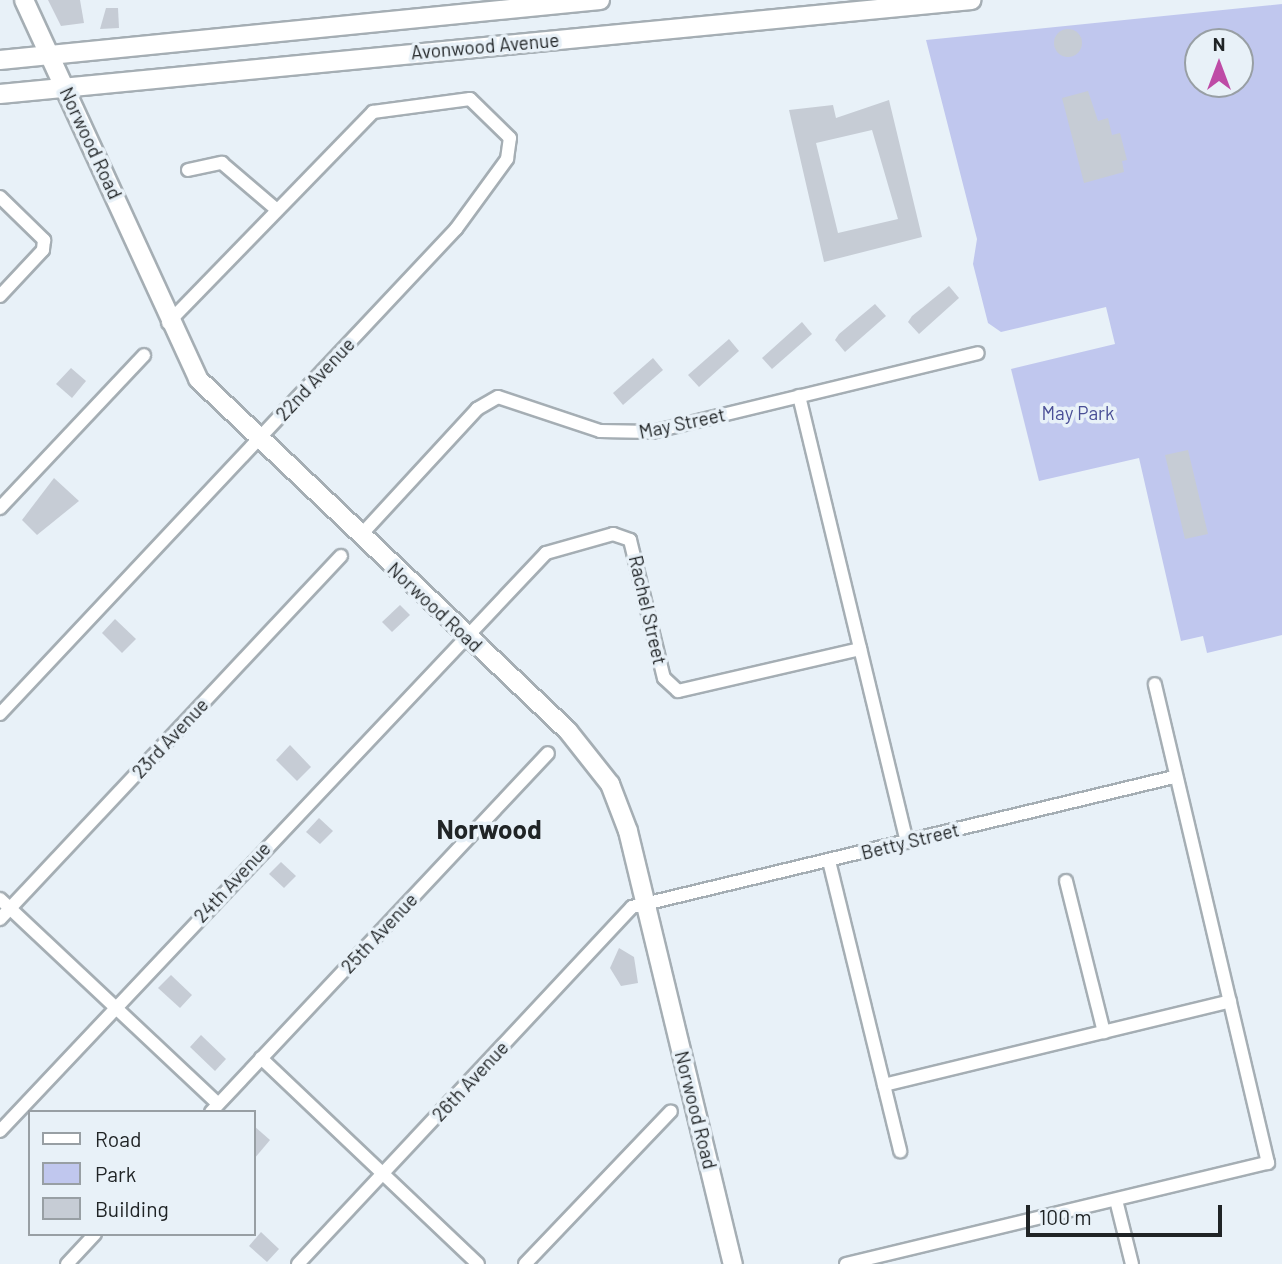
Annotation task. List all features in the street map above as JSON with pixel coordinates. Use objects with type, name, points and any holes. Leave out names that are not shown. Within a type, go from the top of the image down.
[{"type":"main road","name":"Norwood Road","points":[[24,0],[51,55],[168,323],[198,379],[257,439],[464,634],[603,772],[625,819],[733,1264]]},
{"type":"main road","name":"Avonwood Avenue","points":[[0,60],[600,0]]},
{"type":"main road","name":"Avonwood Avenue","points":[[0,94],[971,0]]},
{"type":"street","name":"22nd Avenue","points":[[0,714],[456,229],[510,150],[506,133],[470,99],[381,108],[277,211]]},
{"type":"street","points":[[168,323],[277,211],[222,163],[188,170]]},
{"type":"street","points":[[0,197],[43,237],[44,250],[0,296]]},
{"type":"street","name":"May Street","points":[[360,536],[477,409],[498,397],[587,428],[633,434],[978,353]]},
{"type":"street","points":[[0,508],[144,355]]},
{"type":"street","points":[[799,397],[907,842]]},
{"type":"street","name":"Rachel Street","points":[[464,634],[546,553],[620,534],[633,547],[664,678],[673,690],[693,691],[860,649]]},
{"type":"street","name":"23rd Avenue","points":[[0,919],[341,556]]},
{"type":"street","name":"24th Avenue","points":[[0,1131],[464,634]]},
{"type":"street","points":[[846,1264],[1268,1163],[1174,777],[1155,684]]},
{"type":"street","name":"25th Avenue","points":[[214,1108],[548,754]]},
{"type":"street","name":"Betty Street","points":[[646,904],[1174,777]]},
{"type":"street","points":[[829,861],[900,1151]]},
{"type":"street","points":[[1066,881],[1104,1032]]},
{"type":"street","points":[[0,899],[115,1007],[214,1108]]},
{"type":"street","name":"26th Avenue","points":[[298,1264],[632,907],[646,904]]},
{"type":"street","points":[[884,1085],[1230,1001]]},
{"type":"street","points":[[261,1058],[478,1264]]},
{"type":"street","points":[[525,1264],[671,1111]]},
{"type":"street","points":[[1116,1200],[1132,1264]]},
{"type":"street","points":[[67,1264],[93,1236]]},
{"type":"green space","name":"May Park","points":[[1282,4],[1282,635],[1207,653],[1203,636],[1181,641],[1139,458],[1039,481],[1011,369],[1115,344],[1106,307],[1001,332],[988,323],[973,264],[977,239],[926,40]]},
{"type":"building","points":[[48,0],[80,0],[84,23],[61,26]]},
{"type":"building","points":[[106,8],[118,8],[119,28],[100,29]]},
{"type":"building","points":[[1068,29],[1078,33],[1082,43],[1078,53],[1068,57],[1058,53],[1054,43],[1058,33]]},
{"type":"building","points":[[1088,91],[1098,121],[1108,118],[1112,135],[1120,133],[1127,160],[1122,161],[1124,172],[1084,183],[1062,98]]},
{"type":"building","points":[[889,100],[922,237],[824,262],[789,110],[833,105],[836,118]],"holes":[[[872,130],[898,219],[838,233],[816,143]]]},
{"type":"building","points":[[949,286],[959,298],[919,334],[908,322]]},
{"type":"building","points":[[875,304],[886,316],[845,352],[835,340]]},
{"type":"building","points":[[802,322],[812,334],[772,369],[762,358]]},
{"type":"building","points":[[729,339],[739,351],[699,387],[688,375]]},
{"type":"building","points":[[653,358],[663,370],[623,405],[613,393]]},
{"type":"building","points":[[71,368],[86,381],[72,398],[56,384]]},
{"type":"building","points":[[1188,450],[1208,534],[1185,539],[1165,455]]},
{"type":"building","points":[[54,478],[79,501],[37,535],[22,520]]},
{"type":"building","points":[[400,605],[410,615],[392,632],[382,622]]},
{"type":"building","points":[[115,619],[136,639],[122,653],[102,633]]},
{"type":"building","points":[[290,745],[311,767],[297,781],[276,760]]},
{"type":"building","points":[[319,818],[333,831],[320,844],[306,832]]},
{"type":"building","points":[[281,862],[296,876],[284,888],[269,874]]},
{"type":"building","points":[[619,948],[634,957],[638,983],[621,986],[610,968]]},
{"type":"building","points":[[171,975],[192,995],[180,1008],[158,988]]},
{"type":"building","points":[[201,1035],[226,1059],[215,1071],[190,1047]]},
{"type":"building","points":[[256,1128],[270,1140],[256,1157]]},
{"type":"building","points":[[261,1232],[279,1249],[267,1262],[249,1246]]},
{"type":"district","name":"Norwood","points":[[489,829]]}]
